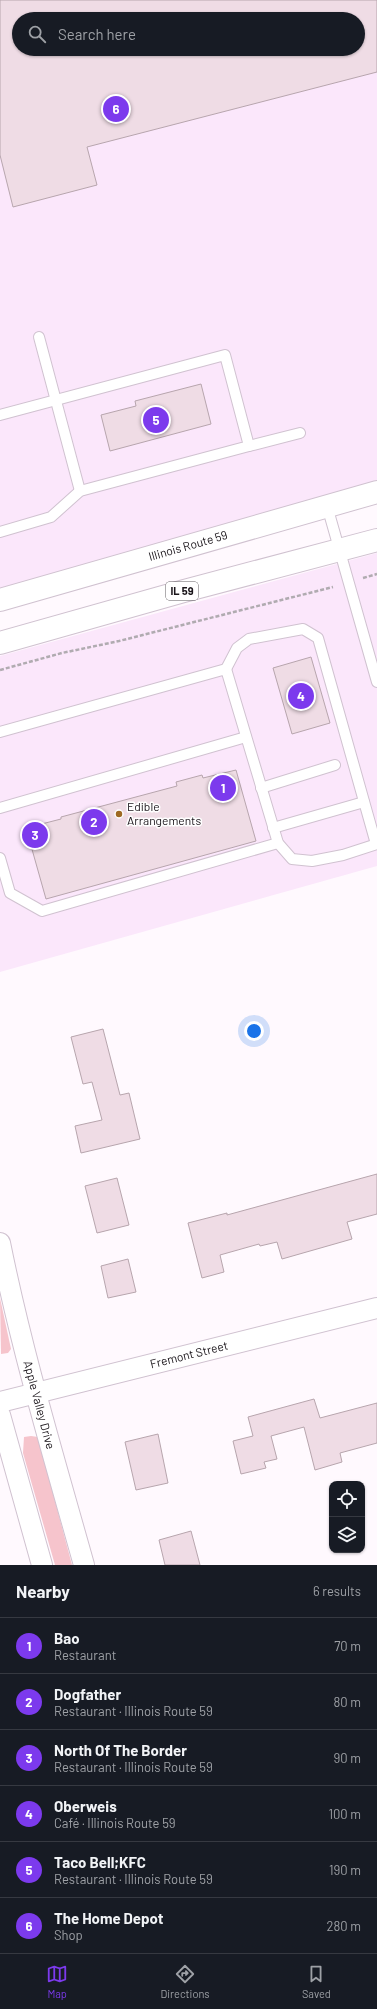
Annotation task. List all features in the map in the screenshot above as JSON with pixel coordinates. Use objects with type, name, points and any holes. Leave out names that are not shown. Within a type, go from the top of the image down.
[{"type":"main road","name":"Illinois Route 59","points":[[0,600],[377,492]]},
{"type":"main road","name":"IL 59","points":[[0,643],[184,590],[377,540]]},
{"type":"street","name":"Apple Valley Drive","points":[[0,1243],[12,1303],[35,1394],[84,1565]]},
{"type":"street","name":"Fremont Street","points":[[0,1402],[377,1308]]},
{"type":"street","points":[[0,1415],[42,1565]]},
{"type":"lane","points":[[39,337],[80,491]]},
{"type":"lane","points":[[0,415],[55,399],[225,355],[248,446]]},
{"type":"lane","points":[[0,532],[51,517],[80,491],[300,433]]},
{"type":"lane","points":[[327,506],[377,682]]},
{"type":"lane","points":[[0,732],[226,669],[238,648],[249,639],[303,629],[318,638],[377,844],[343,855],[312,862],[292,859],[278,843],[226,669]]},
{"type":"lane","points":[[0,808],[246,737]]},
{"type":"lane","points":[[261,788],[335,765]]},
{"type":"lane","points":[[273,828],[364,802]]},
{"type":"lane","points":[[0,858],[10,893],[42,911],[278,843]]},
{"type":"path","points":[[0,670],[62,652],[119,641],[317,592]]},
{"type":"shaded area","points":[[0,0],[377,0],[377,487],[0,588]]},
{"type":"shaded area","points":[[377,553],[377,866],[0,972],[0,656]]},
{"type":"shaded area","points":[[0,1298],[11,1349],[8,1353],[1,1354]]},
{"type":"shaded area","points":[[24,1437],[38,1437],[72,1565],[55,1565],[23,1453]]},
{"type":"building","points":[[0,0],[377,0],[377,72],[87,147],[97,185],[13,207],[0,155]]},
{"type":"building","points":[[201,384],[211,424],[110,451],[101,415],[136,406],[135,401]]},
{"type":"building","points":[[311,657],[330,723],[292,734],[273,668]]},
{"type":"building","points":[[236,770],[256,841],[46,899],[26,828],[61,819],[61,817],[177,786],[176,782],[202,775],[203,778]]},
{"type":"building","points":[[103,1029],[120,1095],[129,1093],[140,1139],[81,1153],[75,1126],[102,1120],[92,1082],[83,1084],[71,1037]]},
{"type":"building","points":[[377,1174],[377,1214],[347,1222],[352,1239],[282,1259],[277,1242],[260,1246],[259,1244],[220,1255],[224,1272],[202,1278],[188,1223],[227,1213],[227,1215]]},
{"type":"building","points":[[117,1178],[129,1225],[97,1233],[85,1186]]},
{"type":"building","points":[[128,1259],[136,1292],[108,1298],[101,1266]]},
{"type":"building","points":[[314,1399],[320,1418],[377,1403],[377,1443],[340,1453],[342,1462],[315,1470],[304,1427],[271,1436],[277,1459],[264,1462],[266,1468],[241,1474],[233,1441],[253,1436],[248,1417]]},
{"type":"building","points":[[158,1434],[168,1483],[136,1490],[125,1442]]},
{"type":"building","points":[[191,1531],[200,1565],[165,1565],[159,1540]]},
{"type":"place","name":"The Home Depot","points":[[116,109]]},
{"type":"place","name":"Taco Bell;KFC","points":[[156,420]]},
{"type":"place","name":"Oberweis","points":[[301,696]]},
{"type":"place","name":"Bao","points":[[223,788]]},
{"type":"place","name":"Edible Arrangements","points":[[119,814]]},
{"type":"place","name":"Dogfather","points":[[94,822]]},
{"type":"place","name":"North Of The Border","points":[[35,835]]}]
